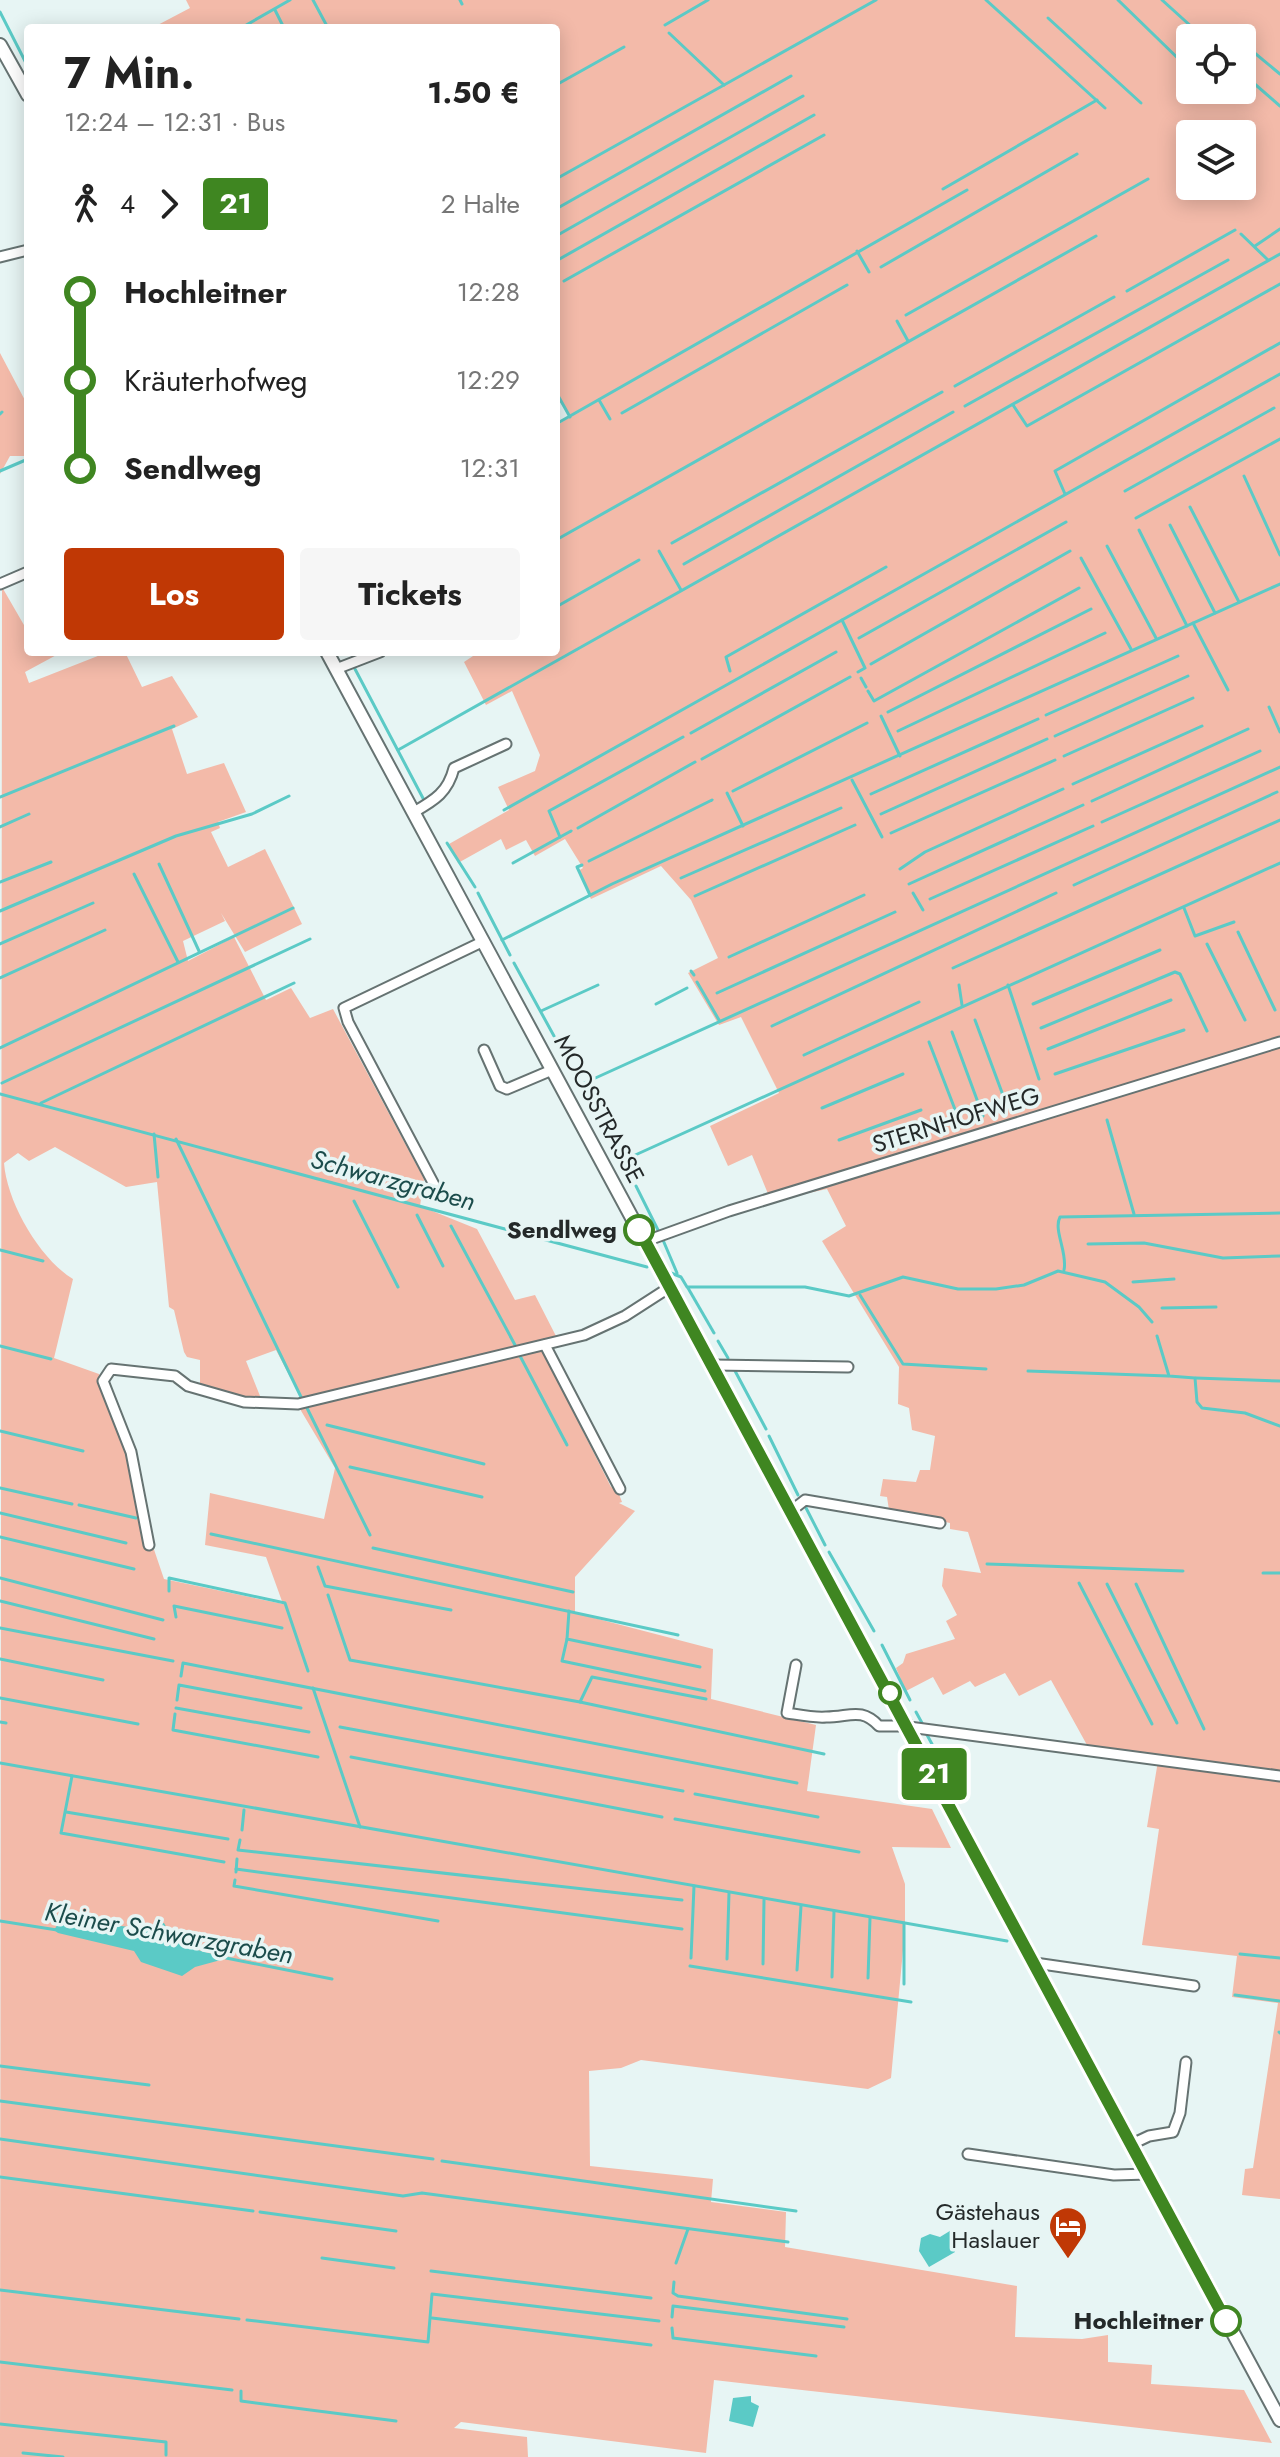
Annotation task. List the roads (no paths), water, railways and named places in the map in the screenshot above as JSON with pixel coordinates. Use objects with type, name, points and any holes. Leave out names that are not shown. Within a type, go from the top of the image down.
[{"type":"street","points":[[0,45],[24,88]]},
{"type":"street","points":[[0,257],[24,251]]},
{"type":"street","points":[[0,584],[24,574]]},
{"type":"street","name":"MOOSSTRASSE","points":[[329,656],[1280,2420]]},
{"type":"street","points":[[336,669],[370,656]]},
{"type":"street","points":[[414,812],[438,799],[450,784],[454,768],[506,744]]},
{"type":"street","points":[[439,1194],[348,1022],[344,1008],[484,941]]},
{"type":"street","name":"STERNHOFWEG","points":[[646,1241],[729,1211],[1280,1042]]},
{"type":"street","points":[[484,1050],[500,1086],[507,1089],[552,1070]]},
{"type":"street","points":[[149,1545],[131,1452],[103,1381],[111,1369],[175,1376],[188,1386],[244,1402],[298,1404],[584,1335],[625,1316],[670,1287]]},
{"type":"street","points":[[545,1345],[620,1489]]},
{"type":"street","points":[[713,1365],[848,1367]]},
{"type":"street","points":[[791,1511],[805,1500],[940,1523]]},
{"type":"street","points":[[796,1665],[787,1713],[826,1718],[858,1712],[868,1714],[879,1726],[908,1725],[1280,1776]]},
{"type":"street","points":[[1035,1963],[1194,1986]]},
{"type":"street","points":[[1132,2144],[1149,2136],[1173,2132],[1180,2113],[1186,2062]]},
{"type":"street","points":[[968,2154],[1114,2175],[1148,2174]]},
{"type":"water","points":[[62,1918],[136,1928],[164,1923],[183,1943],[228,1958],[195,1967],[182,1976],[141,1962],[134,1951],[58,1933],[54,1930]]},
{"type":"water","points":[[953,2229],[955,2252],[929,2267],[919,2251],[921,2238],[930,2234],[940,2237]]},
{"type":"water","points":[[751,2396],[751,2402],[759,2406],[753,2427],[729,2421],[733,2398]]},
{"type":"waterway","points":[[248,24],[290,0]]},
{"type":"waterway","points":[[313,0],[326,24]]},
{"type":"waterway","points":[[460,0],[462,4]]},
{"type":"waterway","points":[[665,25],[708,0]]},
{"type":"waterway","points":[[560,177],[876,0]]},
{"type":"waterway","points":[[986,0],[1105,108]]},
{"type":"waterway","points":[[1118,0],[1176,56]]},
{"type":"waterway","points":[[1162,0],[1189,24]]},
{"type":"waterway","points":[[275,10],[282,24]]},
{"type":"waterway","points":[[0,12],[24,59]]},
{"type":"waterway","points":[[1048,18],[1141,103]]},
{"type":"waterway","points":[[669,33],[724,85]]},
{"type":"waterway","points":[[560,83],[624,47]]},
{"type":"waterway","points":[[1256,54],[1280,74]]},
{"type":"waterway","points":[[560,207],[791,76]]},
{"type":"waterway","points":[[1256,85],[1280,106]]},
{"type":"waterway","points":[[560,234],[803,96]]},
{"type":"waterway","points":[[943,189],[1097,100]]},
{"type":"waterway","points":[[560,259],[814,115]]},
{"type":"waterway","points":[[564,281],[824,135]]},
{"type":"waterway","points":[[881,267],[1077,154]]},
{"type":"waterway","points":[[906,315],[1148,179]]},
{"type":"waterway","points":[[560,422],[967,190]]},
{"type":"waterway","points":[[1255,246],[1280,229]]},
{"type":"waterway","points":[[1127,291],[1235,230]]},
{"type":"waterway","points":[[1241,234],[1268,260]]},
{"type":"waterway","points":[[560,538],[1096,236]]},
{"type":"waterway","points":[[857,251],[869,272]]},
{"type":"waterway","points":[[398,750],[1280,254]]},
{"type":"waterway","points":[[965,406],[1228,260]]},
{"type":"waterway","points":[[1013,405],[1027,426],[1280,284]]},
{"type":"waterway","points":[[622,413],[847,285]]},
{"type":"waterway","points":[[955,386],[1114,297]]},
{"type":"waterway","points":[[897,321],[908,341]]},
{"type":"waterway","points":[[1065,494],[1055,471],[1280,343]]},
{"type":"waterway","points":[[858,672],[865,668],[842,620],[1280,374]]},
{"type":"waterway","points":[[672,543],[942,392]]},
{"type":"waterway","points":[[560,399],[570,417]]},
{"type":"waterway","points":[[599,400],[610,419]]},
{"type":"waterway","points":[[1125,491],[1274,408]]},
{"type":"waterway","points":[[684,564],[953,412]]},
{"type":"waterway","points":[[1136,518],[1280,439]]},
{"type":"waterway","points":[[0,471],[24,461]]},
{"type":"waterway","points":[[1244,476],[1280,555]]},
{"type":"waterway","points":[[1190,507],[1239,602]]},
{"type":"waterway","points":[[859,638],[1066,522]]},
{"type":"waterway","points":[[1170,525],[1215,613]]},
{"type":"waterway","points":[[1139,530],[1187,626]]},
{"type":"waterway","points":[[1107,546],[1156,638]]},
{"type":"waterway","points":[[659,551],[681,590]]},
{"type":"waterway","points":[[871,664],[1070,551]]},
{"type":"waterway","points":[[1081,558],[1131,649]]},
{"type":"waterway","points":[[560,605],[639,560]]},
{"type":"waterway","points":[[730,671],[726,657],[886,567]]},
{"type":"waterway","points":[[502,940],[612,884],[1280,584]]},
{"type":"waterway","points":[[868,691],[874,701],[1079,588]]},
{"type":"waterway","points":[[888,712],[1091,609]]},
{"type":"waterway","points":[[504,810],[842,620]]},
{"type":"waterway","points":[[1193,623],[1228,690]]},
{"type":"waterway","points":[[898,731],[1105,633]]},
{"type":"waterway","points":[[691,733],[836,652]]},
{"type":"waterway","points":[[1046,715],[1178,656]]},
{"type":"waterway","points":[[355,669],[425,802]]},
{"type":"waterway","points":[[1055,736],[1188,676]]},
{"type":"waterway","points":[[702,759],[850,677]]},
{"type":"waterway","points":[[861,678],[866,687]]},
{"type":"waterway","points":[[1064,756],[1193,698]]},
{"type":"waterway","points":[[1269,707],[1280,732]]},
{"type":"waterway","points":[[881,716],[900,756]]},
{"type":"waterway","points":[[871,794],[1038,719]]},
{"type":"waterway","points":[[733,791],[867,723]]},
{"type":"waterway","points":[[0,797],[174,726]]},
{"type":"waterway","points":[[1073,784],[1202,726]]},
{"type":"waterway","points":[[1092,801],[1248,729]]},
{"type":"waterway","points":[[560,837],[549,811],[683,737]]},
{"type":"waterway","points":[[881,814],[1047,739]]},
{"type":"waterway","points":[[1102,822],[1260,751]]},
{"type":"waterway","points":[[891,833],[1055,760]]},
{"type":"waterway","points":[[578,828],[695,762]]},
{"type":"waterway","points":[[580,1085],[1280,767]]},
{"type":"waterway","points":[[852,780],[882,837]]},
{"type":"waterway","points":[[900,869],[925,852],[1063,789]]},
{"type":"waterway","points":[[1074,885],[1277,792]]},
{"type":"waterway","points":[[727,793],[743,826]]},
{"type":"waterway","points":[[0,911],[176,836],[252,814],[289,796]]},
{"type":"waterway","points":[[589,861],[712,800]]},
{"type":"waterway","points":[[909,884],[1083,805]]},
{"type":"waterway","points":[[681,878],[841,808]]},
{"type":"waterway","points":[[0,827],[29,814]]},
{"type":"waterway","points":[[953,968],[1280,820]]},
{"type":"waterway","points":[[695,896],[855,825]]},
{"type":"waterway","points":[[930,899],[1093,826]]},
{"type":"waterway","points":[[513,863],[571,831]]},
{"type":"waterway","points":[[447,843],[475,887]]},
{"type":"waterway","points":[[0,882],[51,862]]},
{"type":"waterway","points":[[622,1161],[1280,863]]},
{"type":"waterway","points":[[159,864],[199,951]]},
{"type":"waterway","points":[[582,865],[577,867],[590,895]]},
{"type":"waterway","points":[[134,874],[178,962]]},
{"type":"waterway","points":[[478,893],[510,955]]},
{"type":"waterway","points":[[913,893],[923,910]]},
{"type":"waterway","points":[[772,1026],[1056,893]]},
{"type":"waterway","points":[[729,957],[864,895]]},
{"type":"waterway","points":[[0,944],[93,903]]},
{"type":"waterway","points":[[0,1048],[293,908]]},
{"type":"waterway","points":[[1184,908],[1195,936],[1234,922]]},
{"type":"waterway","points":[[717,993],[895,912]]},
{"type":"waterway","points":[[0,978],[105,930]]},
{"type":"waterway","points":[[1238,932],[1275,1010]]},
{"type":"waterway","points":[[2,1083],[310,939]]},
{"type":"waterway","points":[[1207,944],[1245,1020]]},
{"type":"waterway","points":[[1033,1004],[1160,950]]},
{"type":"waterway","points":[[514,963],[554,1036]]},
{"type":"waterway","points":[[691,971],[694,975]]},
{"type":"waterway","points":[[1041,1028],[1175,972],[1180,974],[1207,1031]]},
{"type":"waterway","points":[[697,982],[719,1020]]},
{"type":"waterway","points":[[41,1103],[294,983]]},
{"type":"waterway","points":[[541,1011],[598,985]]},
{"type":"waterway","points":[[959,985],[962,1005]]},
{"type":"waterway","points":[[1008,985],[1039,1079]]},
{"type":"waterway","points":[[656,1004],[687,988]]},
{"type":"waterway","points":[[1048,1049],[1171,1000]]},
{"type":"waterway","points":[[804,1055],[919,1002]]},
{"type":"waterway","points":[[975,1020],[1007,1106]]},
{"type":"waterway","points":[[1055,1074],[1184,1030]]},
{"type":"waterway","points":[[952,1032],[983,1116]]},
{"type":"waterway","points":[[929,1042],[961,1125]]},
{"type":"waterway","points":[[557,1043],[560,1048]]},
{"type":"waterway","points":[[563,1054],[599,1120]]},
{"type":"waterway","points":[[822,1108],[903,1074]]},
{"type":"waterway","name":"Schwarzgraben","points":[[0,1094],[647,1267]]},
{"type":"waterway","points":[[839,1140],[921,1110]]},
{"type":"waterway","points":[[1107,1120],[1134,1214]]},
{"type":"waterway","points":[[603,1126],[623,1161]]},
{"type":"waterway","points":[[154,1134],[158,1177]]},
{"type":"waterway","name":"Schwarzgraben","points":[[176,1139],[302,1399]]},
{"type":"waterway","points":[[636,1186],[659,1232]]},
{"type":"waterway","points":[[354,1201],[398,1287]]},
{"type":"waterway","points":[[1064,1270],[1058,1228],[1060,1217],[1280,1213]]},
{"type":"waterway","points":[[417,1215],[443,1266]]},
{"type":"waterway","points":[[451,1226],[515,1345]]},
{"type":"waterway","points":[[663,1240],[677,1273]]},
{"type":"waterway","points":[[1088,1244],[1144,1243],[1223,1258],[1280,1256]]},
{"type":"waterway","points":[[0,1250],[43,1261]]},
{"type":"waterway","name":"Schwarzgraben","points":[[671,1273],[681,1277],[687,1287],[805,1287],[849,1296],[903,1277],[958,1289],[996,1289],[1024,1285],[1058,1271],[1105,1282],[1139,1307],[1152,1322]]},
{"type":"waterway","points":[[1133,1282],[1174,1279]]},
{"type":"waterway","points":[[688,1288],[714,1333]]},
{"type":"waterway","points":[[860,1295],[903,1364],[986,1369]]},
{"type":"waterway","points":[[1162,1308],[1216,1307]]},
{"type":"waterway","name":"Schwarzgraben","points":[[1157,1336],[1169,1376],[1195,1378],[1197,1402],[1202,1408],[1245,1413],[1280,1426]]},
{"type":"waterway","points":[[718,1341],[728,1358]]},
{"type":"waterway","points":[[0,1346],[51,1359]]},
{"type":"waterway","points":[[519,1354],[567,1445]]},
{"type":"waterway","points":[[734,1369],[766,1429]]},
{"type":"waterway","points":[[1028,1371],[1168,1376]]},
{"type":"waterway","points":[[1196,1378],[1280,1381]]},
{"type":"waterway","name":"Schwarzgraben","points":[[306,1406],[370,1535]]},
{"type":"waterway","points":[[327,1425],[484,1464]]},
{"type":"waterway","points":[[0,1431],[83,1451]]},
{"type":"waterway","points":[[769,1436],[798,1495]]},
{"type":"waterway","points":[[350,1467],[482,1497]]},
{"type":"waterway","points":[[0,1488],[72,1504]]},
{"type":"waterway","points":[[804,1504],[825,1545]]},
{"type":"waterway","points":[[79,1505],[136,1518]]},
{"type":"waterway","points":[[0,1513],[126,1543]]},
{"type":"waterway","points":[[211,1534],[678,1635]]},
{"type":"waterway","points":[[0,1537],[134,1569]]},
{"type":"waterway","points":[[373,1548],[573,1592]]},
{"type":"waterway","points":[[829,1552],[874,1631]]},
{"type":"waterway","points":[[987,1564],[1183,1571]]},
{"type":"waterway","points":[[318,1567],[325,1586],[451,1610]]},
{"type":"waterway","points":[[1263,1573],[1280,1573]]},
{"type":"waterway","points":[[0,1578],[163,1620]]},
{"type":"waterway","points":[[169,1591],[169,1578],[285,1603],[308,1671]]},
{"type":"waterway","points":[[1079,1583],[1152,1724]]},
{"type":"waterway","points":[[1107,1584],[1177,1723]]},
{"type":"waterway","points":[[1136,1584],[1204,1729]]},
{"type":"waterway","points":[[328,1595],[350,1660],[580,1702],[824,1754]]},
{"type":"waterway","points":[[0,1601],[154,1639]]},
{"type":"waterway","points":[[176,1617],[174,1606],[282,1628]]},
{"type":"waterway","points":[[569,1611],[567,1639],[700,1667]]},
{"type":"waterway","points":[[0,1628],[173,1661]]},
{"type":"waterway","points":[[567,1639],[562,1661],[705,1691]]},
{"type":"waterway","points":[[882,1645],[910,1700]]},
{"type":"waterway","points":[[0,1659],[103,1680]]},
{"type":"waterway","points":[[181,1676],[183,1663],[797,1783]]},
{"type":"waterway","points":[[580,1702],[592,1677],[706,1699]]},
{"type":"waterway","points":[[177,1700],[179,1685],[301,1708]]},
{"type":"waterway","points":[[313,1688],[360,1827]]},
{"type":"waterway","points":[[0,1698],[138,1724]]},
{"type":"waterway","points":[[176,1708],[309,1732]]},
{"type":"waterway","points":[[916,1712],[922,1723]]},
{"type":"waterway","points":[[175,1714],[173,1730],[318,1757]]},
{"type":"waterway","points":[[0,1722],[6,1723]]},
{"type":"waterway","points":[[340,1727],[683,1791]]},
{"type":"waterway","points":[[926,1733],[947,1772]]},
{"type":"waterway","points":[[351,1757],[662,1817]]},
{"type":"waterway","points":[[0,1763],[1007,1941]]},
{"type":"waterway","points":[[72,1776],[61,1833],[224,1862]]},
{"type":"waterway","points":[[695,1794],[818,1817]]},
{"type":"waterway","points":[[242,1830],[244,1810]]},
{"type":"waterway","points":[[66,1812],[228,1839]]},
{"type":"waterway","points":[[675,1819],[859,1852]]},
{"type":"waterway","points":[[240,1840],[238,1850],[682,1900]]},
{"type":"waterway","points":[[236,1872],[237,1859]]},
{"type":"waterway","points":[[236,1869],[682,1929]]},
{"type":"waterway","points":[[235,1880],[234,1886],[438,1921]]},
{"type":"waterway","points":[[691,1958],[694,1886]]},
{"type":"waterway","points":[[727,1959],[729,1893]]},
{"type":"waterway","points":[[763,1964],[764,1900]]},
{"type":"waterway","points":[[797,1970],[801,1906]]},
{"type":"waterway","points":[[832,1977],[834,1911]]},
{"type":"waterway","points":[[868,1978],[870,1918]]},
{"type":"waterway","name":"Kleiner Schwarzgraben","points":[[0,1921],[57,1930]]},
{"type":"waterway","points":[[904,1923],[904,1984]]},
{"type":"waterway","points":[[1240,1954],[1280,1958]]},
{"type":"waterway","name":"Kleiner Schwarzgraben","points":[[226,1958],[332,1979]]},
{"type":"waterway","points":[[690,1966],[911,2002]]},
{"type":"waterway","points":[[1235,1995],[1280,2001]]},
{"type":"waterway","points":[[0,2066],[149,2085]]},
{"type":"waterway","points":[[0,2101],[433,2159]]},
{"type":"waterway","points":[[0,2139],[403,2196],[422,2193],[788,2242]]},
{"type":"waterway","points":[[442,2161],[796,2211]]},
{"type":"waterway","points":[[0,2177],[253,2211]]},
{"type":"waterway","points":[[260,2212],[396,2231]]},
{"type":"waterway","points":[[676,2263],[688,2229]]},
{"type":"waterway","points":[[322,2258],[394,2268]]},
{"type":"waterway","points":[[431,2271],[651,2298]]},
{"type":"waterway","points":[[674,2282],[673,2293],[678,2296],[847,2319]]},
{"type":"waterway","points":[[0,2290],[239,2319]]},
{"type":"waterway","points":[[247,2320],[428,2342],[432,2294],[659,2321]]},
{"type":"waterway","points":[[672,2317],[673,2306],[844,2327]]},
{"type":"waterway","points":[[432,2318],[651,2345]]},
{"type":"waterway","points":[[672,2328],[673,2338],[816,2356]]},
{"type":"waterway","points":[[0,2362],[232,2390]]},
{"type":"waterway","points":[[241,2391],[241,2401],[396,2421]]},
{"type":"waterway","points":[[0,2424],[166,2442],[166,2455]]},
{"type":"waterway","points":[[23,2453],[63,2457]]},
{"type":"place","name":"Sendlweg","points":[[639,1230]]},
{"type":"place","name":"Gästehaus Haslauer","points":[[1068,2260]]},
{"type":"place","name":"Hochleitner","points":[[1226,2321]]}]
